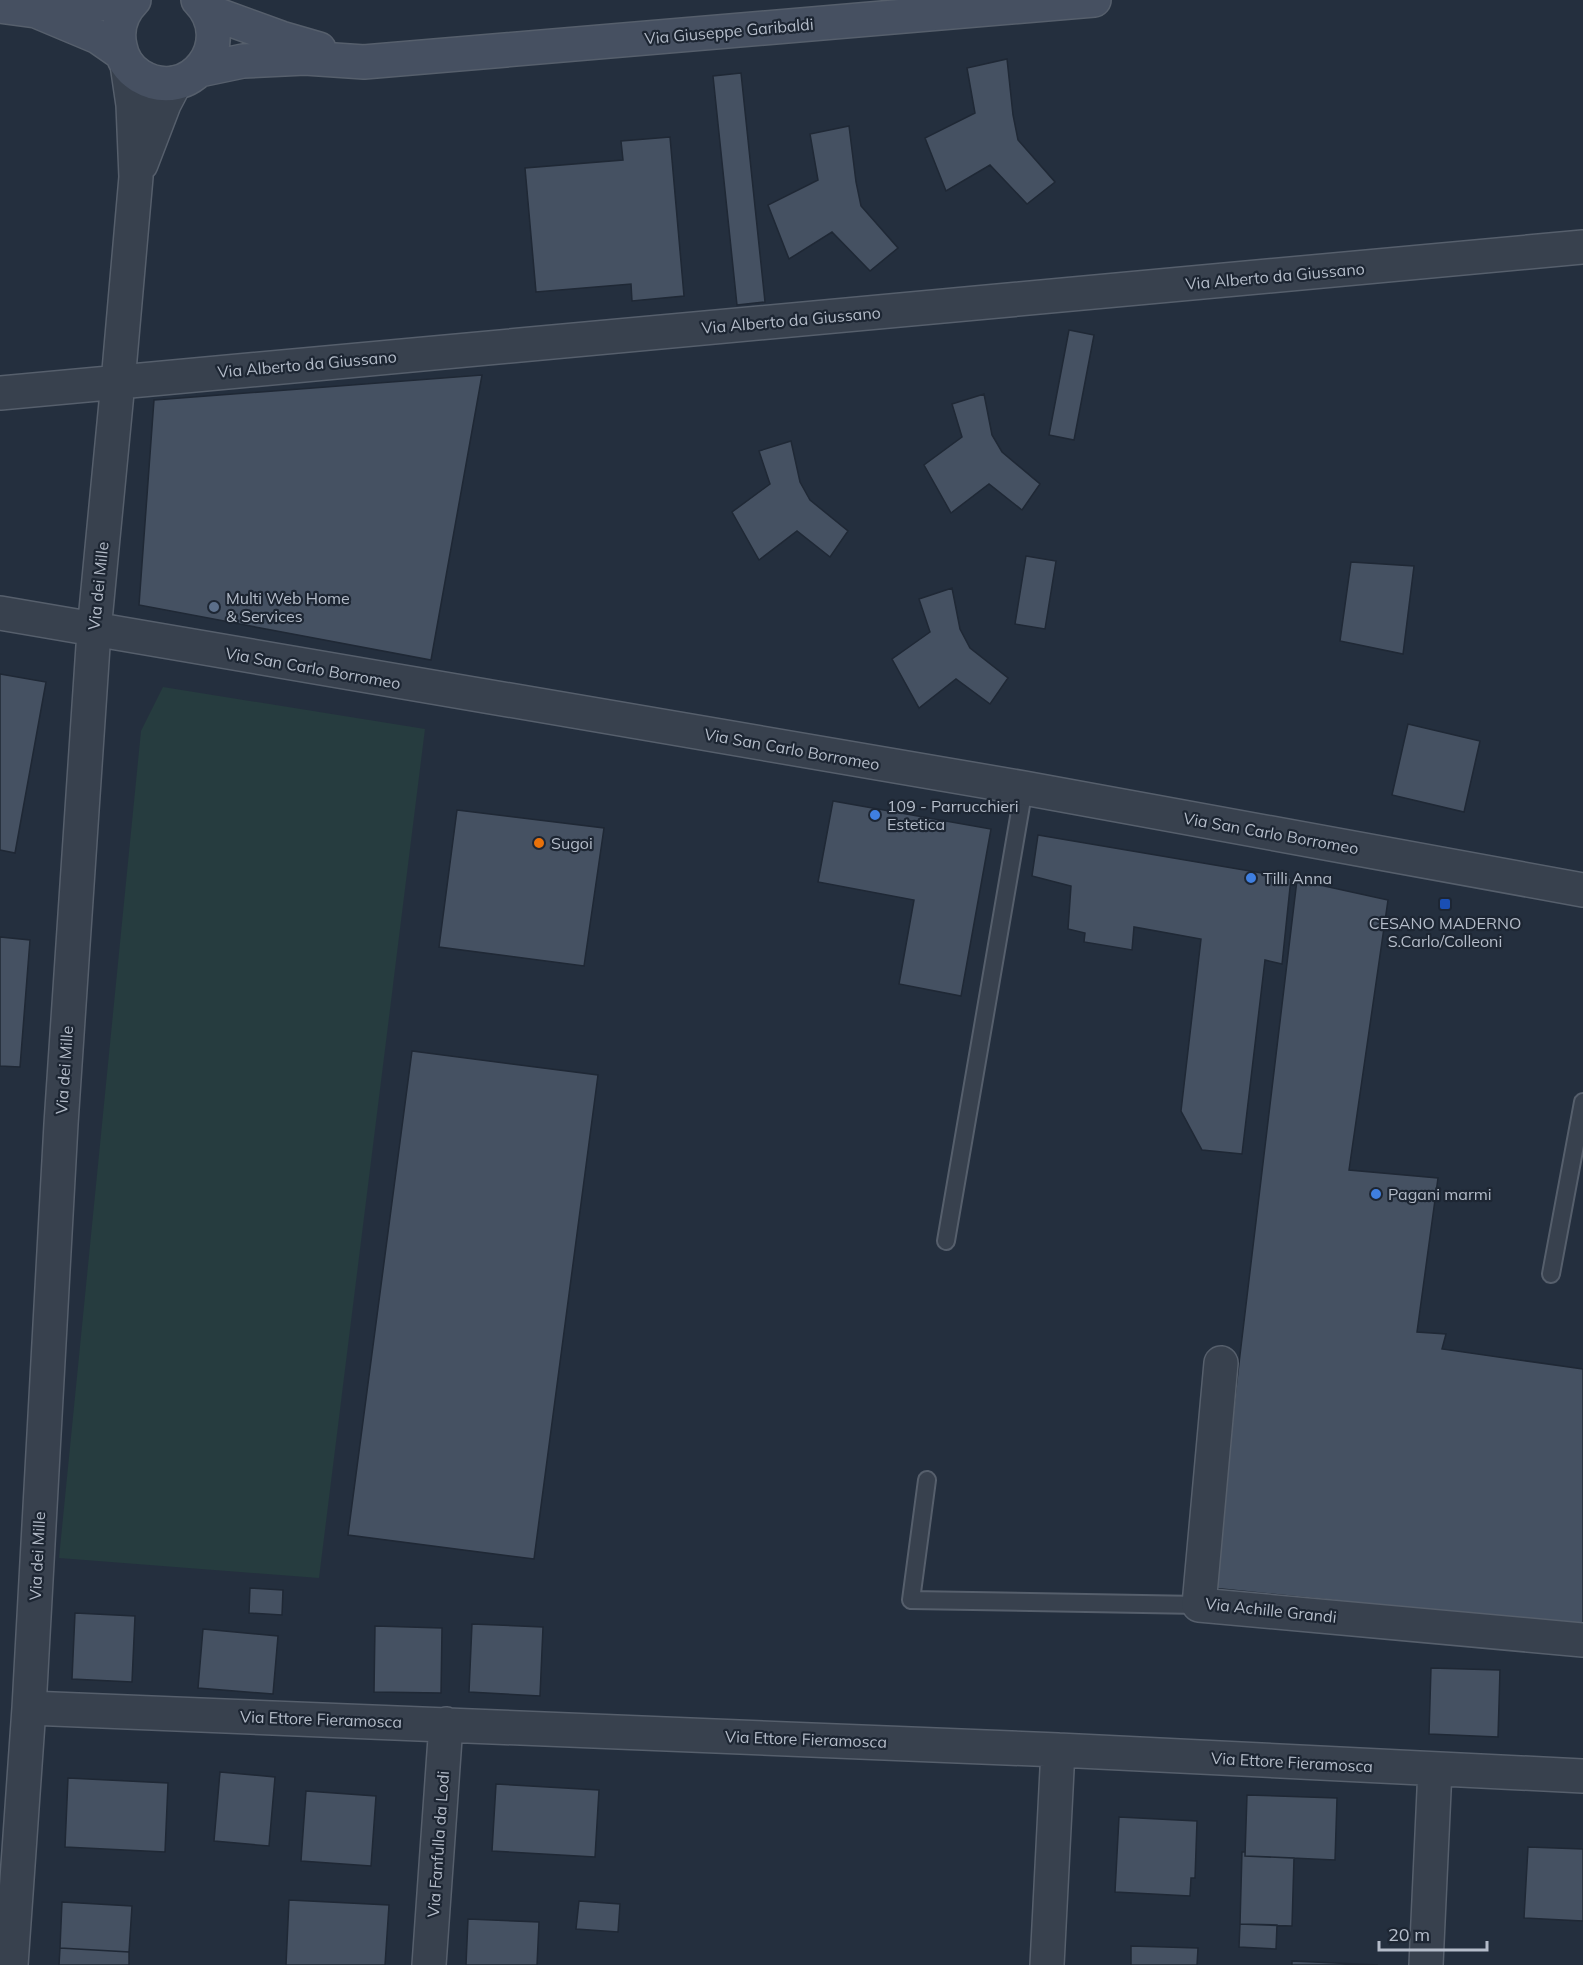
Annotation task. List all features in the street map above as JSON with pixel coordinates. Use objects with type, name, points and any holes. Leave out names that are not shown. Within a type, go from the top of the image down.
[{"type":"street","points":[[0,6],[36,11],[119,0]]},
{"type":"street","points":[[124,58],[118,37],[120,21],[134,0]]},
{"type":"street","name":"Via Giuseppe Garibaldi","points":[[124,58],[137,74],[148,81],[161,84],[243,62],[305,58],[364,62],[1094,0]]},
{"type":"street","points":[[187,77],[210,57],[214,41],[213,25],[203,5]]},
{"type":"street","name":"Via Giuseppe Garibaldi","points":[[203,5],[281,38],[364,62]]},
{"type":"street","points":[[36,11],[98,37],[124,58]]},
{"type":"street","name":"Via dei Mille","points":[[11,1965],[29,1708],[61,1124],[94,631],[136,177],[133,105],[124,58]]},
{"type":"street","name":"Via dei Mille","points":[[136,177],[164,104],[187,77]]},
{"type":"street","name":"Via Alberto da Giussano","points":[[0,393],[1583,248]]},
{"type":"street","name":"Via San Carlo Borromeo","points":[[0,614],[1024,788],[1583,890]]},
{"type":"street","name":"Via Achille Grandi","points":[[1221,1363],[1199,1605],[1583,1640]]},
{"type":"street","name":"Via Ettore Fieramosca","points":[[29,1708],[1058,1750],[1583,1776]]},
{"type":"street","name":"Via Fanfulla da Lodi","points":[[429,1965],[446,1724]]},
{"type":"street","points":[[1047,1965],[1058,1750]]},
{"type":"street","points":[[1426,1965],[1435,1769]]},
{"type":"lane","points":[[946,1241],[1024,788]]},
{"type":"lane","points":[[1551,1274],[1583,1102]]},
{"type":"lane","points":[[927,1480],[911,1600],[1199,1605]]},
{"type":"green space","points":[[163,687],[425,729],[319,1578],[59,1558],[141,731]]},
{"type":"building","points":[[1007,59],[1018,140],[1055,182],[1027,204],[990,165],[946,191],[925,138],[975,113],[967,68]]},
{"type":"building","points":[[741,73],[765,302],[737,305],[713,76]]},
{"type":"building","points":[[849,126],[861,206],[898,248],[870,271],[832,232],[789,259],[768,205],[818,180],[810,134]]},
{"type":"building","points":[[670,137],[684,296],[632,301],[631,284],[536,292],[525,168],[623,160],[621,141]]},
{"type":"building","points":[[1069,330],[1094,335],[1074,440],[1049,435]]},
{"type":"building","points":[[482,375],[431,660],[139,605],[154,400]]},
{"type":"building","points":[[984,394],[992,435],[1002,452],[1040,484],[1022,510],[989,484],[951,513],[924,465],[962,437],[952,404]]},
{"type":"building","points":[[791,441],[800,482],[810,500],[848,531],[830,557],[797,531],[759,560],[732,512],[770,484],[759,451]]},
{"type":"building","points":[[1026,556],[1056,561],[1045,629],[1015,624]]},
{"type":"building","points":[[1351,562],[1414,566],[1403,654],[1340,641]]},
{"type":"building","points":[[952,588],[960,629],[970,648],[1008,678],[990,704],[956,679],[919,708],[892,659],[930,632],[919,599]]},
{"type":"building","points":[[0,674],[46,682],[15,853],[0,850]]},
{"type":"building","points":[[1408,724],[1480,741],[1464,812],[1392,795]]},
{"type":"building","points":[[833,801],[991,829],[961,996],[899,984],[914,900],[818,882]]},
{"type":"building","points":[[457,810],[604,828],[584,966],[439,947]]},
{"type":"building","points":[[1038,835],[1291,878],[1282,964],[1265,960],[1242,1154],[1202,1150],[1181,1111],[1201,939],[1134,927],[1132,950],[1084,942],[1085,933],[1068,929],[1071,886],[1032,876]]},
{"type":"building","points":[[1297,880],[1388,900],[1349,1170],[1438,1178],[1417,1332],[1446,1334],[1442,1349],[1583,1369],[1583,1626],[1212,1588]]},
{"type":"building","points":[[0,937],[30,940],[20,1067],[0,1066]]},
{"type":"building","points":[[412,1051],[598,1075],[534,1559],[348,1535]]},
{"type":"building","points":[[250,1588],[283,1590],[282,1615],[249,1613]]},
{"type":"building","points":[[75,1613],[135,1616],[132,1682],[72,1679]]},
{"type":"building","points":[[472,1624],[543,1627],[540,1696],[469,1692]]},
{"type":"building","points":[[375,1626],[442,1628],[441,1693],[374,1692]]},
{"type":"building","points":[[203,1629],[278,1636],[273,1694],[198,1688]]},
{"type":"building","points":[[1431,1668],[1500,1670],[1498,1737],[1429,1734]]},
{"type":"building","points":[[220,1772],[275,1777],[269,1846],[214,1841]]},
{"type":"building","points":[[68,1778],[168,1783],[165,1852],[65,1847]]},
{"type":"building","points":[[496,1784],[599,1790],[595,1857],[492,1851]]},
{"type":"building","points":[[306,1791],[376,1796],[371,1866],[301,1861]]},
{"type":"building","points":[[1247,1795],[1337,1798],[1335,1860],[1245,1856]]},
{"type":"building","points":[[1119,1817],[1197,1821],[1195,1878],[1191,1878],[1190,1896],[1115,1892]]},
{"type":"building","points":[[1528,1847],[1583,1849],[1583,1921],[1524,1918]]},
{"type":"building","points":[[1242,1852],[1245,1852],[1245,1856],[1294,1858],[1292,1926],[1240,1924]]},
{"type":"building","points":[[289,1900],[389,1905],[385,1965],[286,1965]]},
{"type":"building","points":[[579,1901],[620,1904],[618,1932],[576,1929]]},
{"type":"building","points":[[62,1902],[132,1906],[129,1952],[60,1948]]},
{"type":"building","points":[[468,1919],[539,1922],[537,1965],[466,1965]]},
{"type":"building","points":[[1240,1924],[1277,1925],[1276,1949],[1239,1947]]},
{"type":"building","points":[[1131,1946],[1198,1948],[1197,1965],[1131,1965]]},
{"type":"building","points":[[60,1948],[129,1952],[129,1965],[59,1965]]},
{"type":"building","points":[[1292,1961],[1378,1965],[1292,1965]]},
{"type":"place","name":"Multi Web Home & Services","points":[[214,607]]},
{"type":"place","name":"109 - Parrucchieri Estetica","points":[[875,815]]},
{"type":"place","name":"Sugoi","points":[[539,843]]},
{"type":"place","name":"Tilli Anna","points":[[1251,878]]},
{"type":"place","name":"CESANO MADERNO S.Carlo/Colleoni","points":[[1445,904]]},
{"type":"place","name":"Pagani marmi","points":[[1376,1194]]}]
